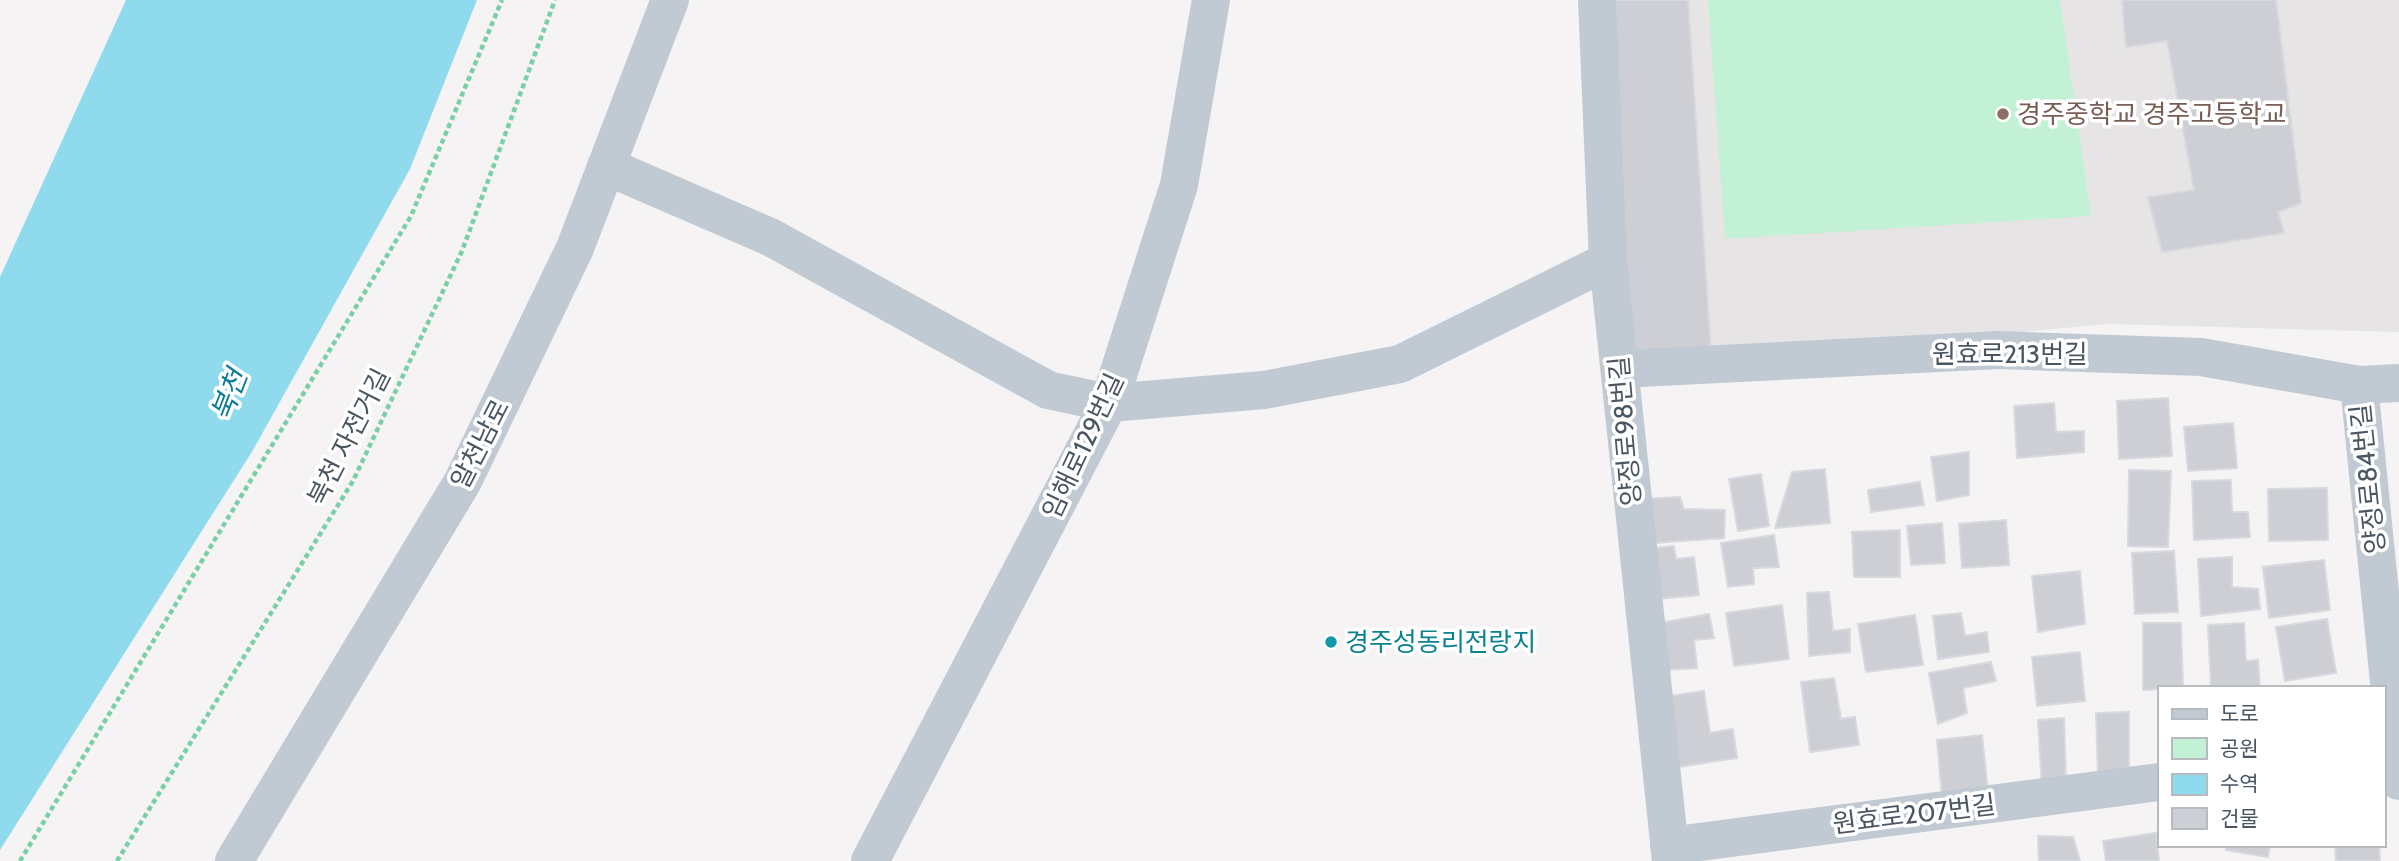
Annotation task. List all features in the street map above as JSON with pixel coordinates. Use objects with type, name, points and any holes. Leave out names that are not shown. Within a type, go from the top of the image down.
[{"type":"street","name":"알천남로","points":[[234,861],[463,481],[575,248],[670,0]]},
{"type":"street","name":"임해로129번길","points":[[870,861],[1109,404],[1180,185],[1210,0]]},
{"type":"street","name":"양정로98번길","points":[[1597,0],[1608,261],[1670,853]]},
{"type":"street","points":[[607,166],[770,237],[1048,390],[1109,404],[1264,390],[1400,364],[1608,261]]},
{"type":"street","name":"원효로213번길","points":[[1620,369],[1999,350],[2201,357],[2359,385],[2399,383]]},
{"type":"street","name":"양정로84번길","points":[[2359,385],[2394,759]]},
{"type":"street","name":"원효로207번길","points":[[1670,853],[2158,782]]},
{"type":"path","points":[[20,861],[411,216],[502,0]]},
{"type":"path","name":"북천 자전거길","points":[[117,861],[353,481],[462,251],[555,0]]},
{"type":"shaded area","name":"경주중학교 경주고등학교","points":[[1607,0],[2399,0],[2399,332],[2108,324],[1620,369]]},
{"type":"green space","points":[[1708,0],[2060,0],[2091,216],[1725,239]]},
{"type":"water","name":"북천","points":[[126,0],[477,0],[410,169],[253,450],[0,850],[0,277]]},
{"type":"building","points":[[1610,0],[1688,0],[1711,353],[1626,365]]},
{"type":"building","points":[[2122,0],[2276,0],[2301,203],[2278,212],[2284,233],[2162,252],[2148,197],[2194,190],[2167,41],[2126,47]]},
{"type":"building","points":[[2168,398],[2172,456],[2119,459],[2117,401]]},
{"type":"building","points":[[2054,403],[2056,432],[2084,431],[2084,452],[2017,458],[2014,406]]},
{"type":"building","points":[[2233,423],[2237,468],[2188,471],[2184,427]]},
{"type":"building","points":[[1969,452],[1969,495],[1937,501],[1931,457]]},
{"type":"building","points":[[1825,469],[1830,523],[1775,528],[1792,472]]},
{"type":"building","points":[[2129,470],[2171,471],[2168,547],[2128,546]]},
{"type":"building","points":[[1761,474],[1769,526],[1738,531],[1729,479]]},
{"type":"building","points":[[2231,480],[2232,512],[2248,512],[2250,537],[2194,540],[2192,481]]},
{"type":"building","points":[[1920,482],[1924,505],[1871,512],[1868,490]]},
{"type":"building","points":[[2327,488],[2328,540],[2269,541],[2268,489]]},
{"type":"building","points":[[1680,497],[1684,509],[1725,510],[1724,538],[1640,544],[1639,499]]},
{"type":"building","points":[[2006,520],[2009,565],[1962,568],[1959,524]]},
{"type":"building","points":[[1942,523],[1945,563],[1911,565],[1907,526]]},
{"type":"building","points":[[1900,530],[1900,577],[1854,577],[1852,532]]},
{"type":"building","points":[[1774,535],[1779,567],[1753,568],[1754,584],[1728,587],[1721,543]]},
{"type":"building","points":[[1674,546],[1676,559],[1694,557],[1699,595],[1659,599],[1654,548]]},
{"type":"building","points":[[2174,551],[2178,612],[2135,614],[2132,553]]},
{"type":"building","points":[[2232,557],[2232,587],[2258,589],[2260,609],[2201,616],[2198,559]]},
{"type":"building","points":[[2324,560],[2330,610],[2269,618],[2263,567]]},
{"type":"building","points":[[2080,571],[2085,624],[2038,632],[2032,576]]},
{"type":"building","points":[[1829,592],[1833,631],[1850,629],[1850,652],[1809,656],[1807,593]]},
{"type":"building","points":[[1782,605],[1789,659],[1734,666],[1726,613]]},
{"type":"building","points":[[1961,613],[1965,636],[1987,632],[1989,652],[1938,659],[1933,616]]},
{"type":"building","points":[[1709,614],[1714,638],[1694,640],[1697,668],[1667,670],[1660,623]]},
{"type":"building","points":[[1915,615],[1923,665],[1866,672],[1858,624]]},
{"type":"building","points":[[2327,619],[2336,673],[2285,681],[2276,627]]},
{"type":"building","points":[[2143,623],[2181,623],[2183,686],[2158,686],[2158,689],[2143,690]]},
{"type":"building","points":[[2244,623],[2246,661],[2258,660],[2260,686],[2211,686],[2208,625]]},
{"type":"building","points":[[2080,652],[2085,701],[2037,706],[2032,657]]},
{"type":"building","points":[[1991,662],[1996,681],[1963,688],[1967,713],[1938,724],[1929,673]]},
{"type":"building","points":[[1834,678],[1841,719],[1855,717],[1859,745],[1810,752],[1801,682]]},
{"type":"building","points":[[1704,691],[1710,733],[1733,729],[1737,758],[1678,767],[1669,696]]},
{"type":"building","points":[[2129,712],[2129,772],[2098,776],[2096,713]]},
{"type":"building","points":[[2064,718],[2066,785],[2042,788],[2038,720]]},
{"type":"building","points":[[1982,735],[1988,792],[1942,796],[1937,740]]},
{"type":"building","points":[[2156,833],[2159,861],[2106,861],[2103,841]]},
{"type":"building","points":[[2038,836],[2073,837],[2080,861],[2039,861]]},
{"type":"building","points":[[2227,847],[2270,847],[2268,857],[2226,850]]},
{"type":"building","points":[[2335,847],[2379,847],[2380,861],[2336,861]]},
{"type":"place","name":"경주중학교 경주고등학교","points":[[2003,114]]},
{"type":"place","name":"경주성동리전랑지","points":[[1331,642]]}]
